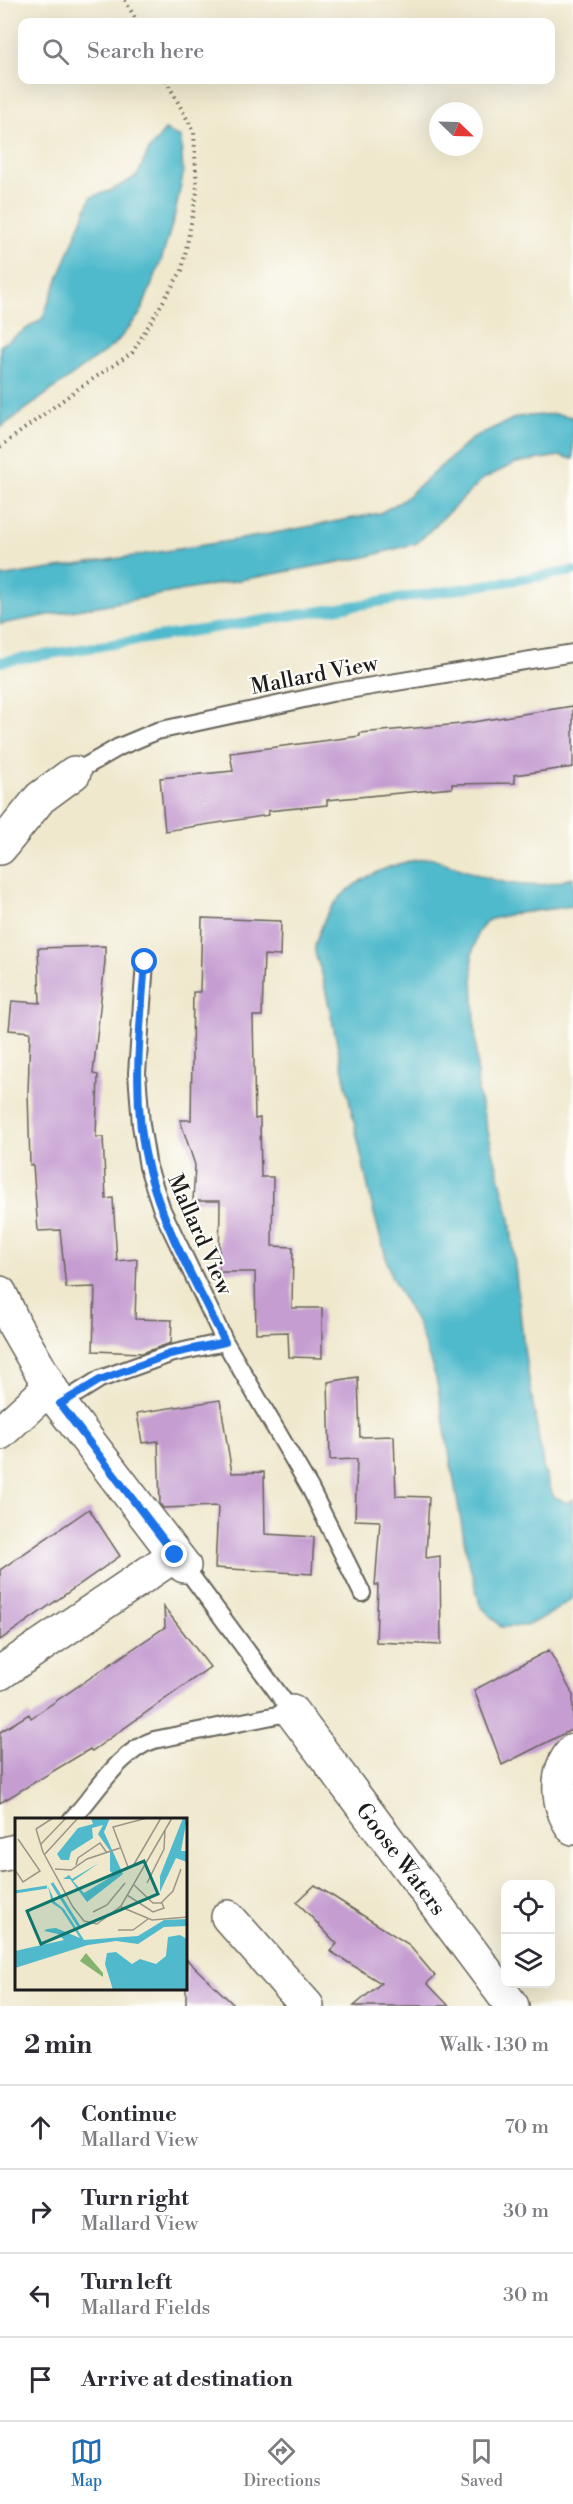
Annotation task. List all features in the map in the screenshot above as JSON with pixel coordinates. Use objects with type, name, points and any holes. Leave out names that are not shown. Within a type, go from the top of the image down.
[{"type":"street","points":[[0,848],[40,798],[74,774]]},
{"type":"street","points":[[0,1293],[15,1326],[55,1395],[180,1560],[0,1673]]},
{"type":"street","points":[[0,1433],[55,1395]]},
{"type":"street","name":"Goose Waters","points":[[292,1712],[512,2006]]},
{"type":"street","points":[[573,1750],[567,1757],[560,1781],[561,1803],[573,1828]]},
{"type":"street","points":[[0,1855],[15,1851]]},
{"type":"street","points":[[228,1917],[307,2006]]},
{"type":"lane","name":"Mallard View","points":[[74,774],[119,747],[157,731],[336,692],[573,653]]},
{"type":"lane","name":"Mallard View","points":[[145,962],[137,1073],[141,1125],[148,1167],[162,1210],[225,1342],[310,1488],[363,1593]]},
{"type":"lane","points":[[55,1395],[170,1354],[225,1342]]},
{"type":"lane","points":[[72,1818],[127,1755],[140,1744],[292,1712],[180,1560]]},
{"type":"path","points":[[125,0],[135,18]]},
{"type":"path","points":[[0,447],[75,391],[132,353],[182,270],[197,192],[194,132],[168,84]]},
{"type":"water","points":[[165,130],[181,138],[183,175],[174,218],[161,261],[140,314],[115,344],[0,428],[0,346],[42,319],[91,197],[112,190],[137,176],[149,150]]},
{"type":"water","points":[[555,414],[573,417],[573,459],[560,456],[516,463],[483,479],[417,543],[366,557],[0,624],[0,577],[248,538],[380,513],[402,501],[474,437],[517,417]]},
{"type":"water","points":[[432,858],[484,877],[519,885],[555,883],[573,877],[573,906],[512,914],[488,920],[478,932],[472,954],[478,1092],[510,1219],[524,1349],[544,1470],[553,1496],[567,1503],[573,1499],[573,1598],[548,1615],[526,1626],[501,1627],[480,1605],[466,1550],[436,1378],[418,1326],[391,1276],[373,1210],[322,974],[315,952],[326,917],[349,889],[380,871],[415,860]]},
{"type":"building","points":[[573,706],[573,767],[514,775],[515,783],[452,784],[452,788],[327,800],[327,805],[268,811],[269,815],[165,831],[160,778],[233,771],[230,753],[360,736],[360,733],[461,724]]},
{"type":"building","points":[[202,918],[281,921],[280,956],[264,955],[262,1016],[253,1016],[255,1119],[260,1118],[261,1177],[273,1177],[272,1246],[293,1247],[292,1308],[322,1308],[322,1358],[289,1357],[288,1332],[256,1333],[255,1272],[219,1272],[220,1201],[193,1201],[195,1165],[180,1120],[191,1120],[193,992],[200,992]]},
{"type":"building","points":[[105,946],[93,1074],[98,1075],[96,1137],[103,1137],[106,1199],[113,1198],[117,1261],[137,1259],[135,1319],[172,1320],[171,1343],[142,1353],[93,1351],[95,1287],[66,1288],[60,1230],[38,1231],[33,1165],[30,1165],[28,1092],[30,1032],[9,1030],[12,1001],[40,1003],[38,948]]},
{"type":"building","points":[[358,1377],[360,1437],[394,1436],[396,1496],[429,1497],[426,1558],[440,1556],[441,1645],[376,1642],[378,1585],[375,1585],[380,1521],[355,1520],[357,1459],[330,1460],[328,1382]]},
{"type":"building","points":[[220,1400],[232,1473],[264,1472],[265,1534],[314,1537],[312,1574],[215,1568],[218,1506],[163,1508],[160,1504],[158,1441],[142,1443],[137,1413]]},
{"type":"building","points":[[89,1509],[120,1556],[0,1640],[0,1570]]},
{"type":"building","points":[[164,1607],[210,1667],[92,1751],[90,1749],[0,1803],[0,1732],[29,1714],[31,1718],[165,1627]]},
{"type":"building","points":[[549,1650],[573,1695],[573,1729],[502,1765],[474,1690]]},
{"type":"building","points":[[315,1885],[408,1944],[435,1976],[427,1983],[449,2006],[354,2006],[381,1983],[330,1951],[337,1944],[297,1902]]},
{"type":"building","points":[[188,1961],[235,2006],[186,2006]]},
{"type":"waterway","points":[[0,662],[573,571]]},
{"type":"route","points":[[145,962],[137,1073],[141,1125],[148,1167],[162,1210],[225,1342],[170,1354],[100,1380],[60,1404],[175,1555]]}]
